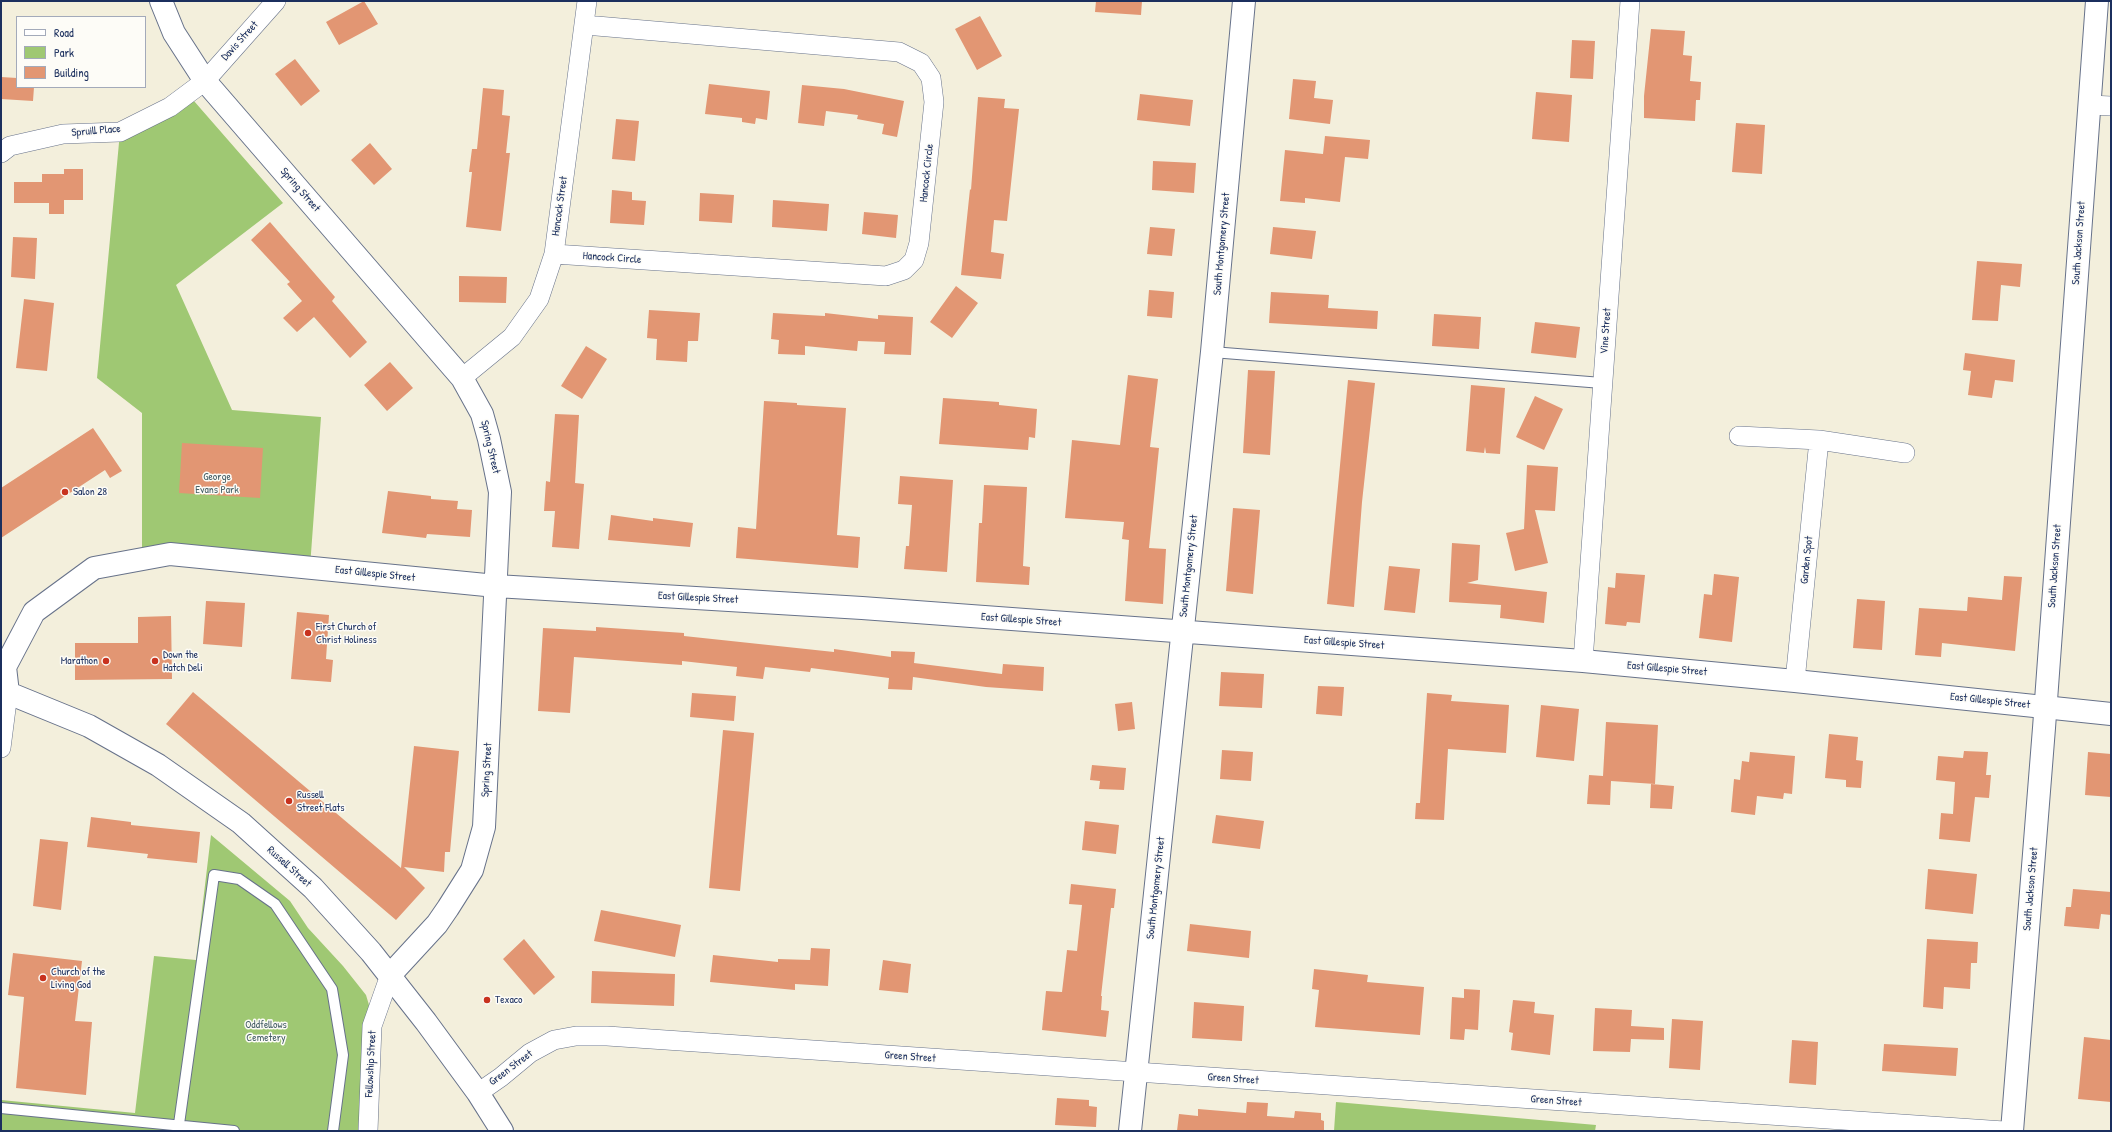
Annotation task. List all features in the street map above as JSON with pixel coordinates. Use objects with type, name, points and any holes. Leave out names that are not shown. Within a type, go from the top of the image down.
[{"type":"street","name":"Spring Street","points":[[161,1],[174,33],[205,81],[462,378],[482,414],[500,492],[484,827],[472,870],[448,908],[437,924],[390,975]]},
{"type":"street","name":"Davis Street","points":[[205,81],[276,1]]},
{"type":"street","name":"Hancock Street","points":[[462,378],[512,337],[539,299],[554,254],[587,1]]},
{"type":"street","name":"South Montgomery Street","points":[[1130,1131],[1212,352],[1244,1]]},
{"type":"street","name":"Vine Street","points":[[1583,661],[1630,1]]},
{"type":"street","name":"South Jackson Street","points":[[2012,1131],[2097,1]]},
{"type":"street","name":"Hancock Circle","points":[[554,254],[886,276],[904,270],[914,260],[919,243],[934,102],[931,78],[921,63],[899,52],[585,24]]},
{"type":"street","name":"Spruill Place","points":[[1,153],[10,146],[63,134],[120,132],[170,107],[205,81]]},
{"type":"street","points":[[2090,105],[2111,106]]},
{"type":"street","points":[[1739,436],[1819,440],[1905,453]]},
{"type":"street","name":"Garden Spot","points":[[1795,680],[1819,440]]},
{"type":"street","name":"East Gillespie Street","points":[[4,692],[5,667],[34,612],[94,568],[170,554],[496,586],[778,603],[1583,661],[1795,680],[2111,714]]},
{"type":"street","points":[[1,748],[4,692]]},
{"type":"street","name":"Russell Street","points":[[4,692],[90,726],[158,765],[241,823],[313,888],[390,975],[478,1092],[502,1131]]},
{"type":"street","name":"Fellowship Street","points":[[368,1131],[372,1026],[390,975]]},
{"type":"street","name":"Green Street","points":[[478,1092],[501,1077],[530,1053],[554,1040],[576,1036],[654,1039],[2004,1131]]},
{"type":"lane","points":[[1212,352],[1602,383]]},
{"type":"lane","points":[[178,1128],[214,875],[239,879],[275,904],[332,989],[343,1054],[333,1131]]},
{"type":"lane","points":[[1,1108],[178,1128],[234,1131]]},
{"type":"green space","name":"George Evans Park","points":[[187,93],[283,203],[176,285],[232,410],[321,417],[310,567],[170,554],[142,547],[142,413],[97,378],[120,132]]},
{"type":"green space","name":"Oddfellows Cemetery","points":[[211,835],[290,901],[308,928],[343,966],[366,995],[369,1005],[358,1131],[1,1131],[1,1100],[135,1113],[154,956],[196,960]]},
{"type":"green space","points":[[1336,1102],[1596,1125],[1595,1131],[1334,1131]]},
{"type":"building","points":[[364,1],[378,24],[339,45],[326,22]]},
{"type":"building","points":[[1096,1],[1142,1],[1141,15],[1095,12]]},
{"type":"building","points":[[980,16],[1002,56],[977,70],[955,29]]},
{"type":"building","points":[[1651,29],[1685,31],[1683,55],[1692,56],[1690,81],[1701,82],[1700,100],[1696,100],[1695,121],[1644,118],[1644,96]]},
{"type":"building","points":[[1572,40],[1595,41],[1593,79],[1570,78]]},
{"type":"building","points":[[295,59],[320,91],[301,106],[275,74]]},
{"type":"building","points":[[1,77],[16,78],[16,88],[34,88],[33,101],[1,99]]},
{"type":"building","points":[[1293,79],[1316,81],[1314,98],[1333,100],[1330,124],[1289,119]]},
{"type":"building","points":[[709,84],[770,91],[767,120],[756,118],[755,124],[742,122],[742,118],[705,114]]},
{"type":"building","points":[[802,85],[844,89],[904,101],[897,137],[882,134],[884,124],[857,119],[858,115],[826,111],[824,126],[798,123]]},
{"type":"building","points":[[483,88],[504,90],[502,115],[510,116],[506,153],[510,153],[501,231],[466,227],[472,172],[469,172],[472,149],[477,149]]},
{"type":"building","points":[[1536,92],[1572,95],[1569,142],[1532,139]]},
{"type":"building","points":[[1140,94],[1193,100],[1190,126],[1137,120]]},
{"type":"building","points":[[978,97],[1005,99],[1004,108],[1019,109],[1007,221],[994,220],[991,252],[1004,254],[1001,279],[961,275],[970,189],[971,190]]},
{"type":"building","points":[[616,119],[639,121],[635,161],[612,159]]},
{"type":"building","points":[[1736,123],[1765,125],[1762,174],[1732,172]]},
{"type":"building","points":[[1325,136],[1370,140],[1368,159],[1345,157],[1340,202],[1305,198],[1305,203],[1280,201],[1285,150],[1323,154]]},
{"type":"building","points":[[370,143],[392,169],[374,185],[351,160]]},
{"type":"building","points":[[1153,161],[1196,163],[1194,193],[1152,190]]},
{"type":"building","points":[[64,169],[83,169],[83,200],[64,200],[64,214],[49,214],[49,203],[14,203],[14,182],[42,182],[42,174],[64,174]]},
{"type":"building","points":[[612,190],[632,192],[632,200],[646,201],[644,225],[610,223]]},
{"type":"building","points":[[700,193],[734,195],[732,223],[699,221]]},
{"type":"building","points":[[773,200],[829,204],[827,231],[772,227]]},
{"type":"building","points":[[864,212],[898,215],[896,238],[862,234]]},
{"type":"building","points":[[270,222],[335,297],[332,301],[367,342],[350,358],[314,317],[297,332],[283,318],[302,301],[287,284],[290,282],[251,240]]},
{"type":"building","points":[[1150,227],[1175,229],[1172,256],[1147,254]]},
{"type":"building","points":[[1273,227],[1316,231],[1312,259],[1270,254]]},
{"type":"building","points":[[13,237],[37,238],[35,279],[11,277]]},
{"type":"building","points":[[1977,261],[2022,264],[2020,287],[2001,285],[1998,321],[1972,320]]},
{"type":"building","points":[[459,276],[507,277],[506,303],[459,302]]},
{"type":"building","points":[[956,286],[978,303],[952,338],[930,322]]},
{"type":"building","points":[[1149,290],[1174,292],[1172,318],[1147,316]]},
{"type":"building","points":[[1271,292],[1329,295],[1328,308],[1378,311],[1377,329],[1269,323]]},
{"type":"building","points":[[24,299],[54,303],[47,371],[16,368]]},
{"type":"building","points":[[649,310],[700,313],[698,341],[688,341],[687,362],[656,360],[657,339],[647,338]]},
{"type":"building","points":[[773,313],[825,316],[825,313],[878,319],[878,315],[913,317],[911,355],[884,354],[885,342],[858,341],[857,351],[805,346],[805,355],[778,354],[779,340],[771,339]]},
{"type":"building","points":[[1434,314],[1481,317],[1479,349],[1432,346]]},
{"type":"building","points":[[1535,322],[1580,327],[1576,358],[1531,353]]},
{"type":"building","points":[[586,346],[607,359],[582,399],[561,386]]},
{"type":"building","points":[[1965,353],[2015,360],[2013,382],[1995,380],[1992,398],[1968,395],[1971,371],[1963,370]]},
{"type":"building","points":[[390,362],[413,388],[387,411],[364,385]]},
{"type":"building","points":[[1248,370],[1275,371],[1270,455],[1243,453]]},
{"type":"building","points":[[1128,375],[1158,379],[1150,447],[1159,448],[1149,548],[1166,549],[1163,604],[1125,601],[1129,540],[1122,539],[1124,522],[1065,518],[1072,440],[1120,445]]},
{"type":"building","points":[[1348,380],[1375,383],[1362,502],[1354,607],[1327,604]]},
{"type":"building","points":[[1471,385],[1505,388],[1500,454],[1486,453],[1485,447],[1484,453],[1466,451]]},
{"type":"building","points":[[1535,396],[1563,409],[1544,450],[1516,437]]},
{"type":"building","points":[[943,398],[999,402],[999,405],[1037,409],[1035,438],[1029,437],[1028,450],[939,444]]},
{"type":"building","points":[[764,401],[846,408],[837,535],[860,537],[858,568],[736,558],[738,527],[756,529]]},
{"type":"building","points":[[555,414],[579,415],[575,483],[584,484],[579,549],[552,547],[555,511],[544,511],[546,481],[550,482]]},
{"type":"building","points":[[93,428],[122,471],[110,478],[105,470],[1,538],[1,488]]},
{"type":"building","points":[[182,443],[263,448],[260,498],[179,493]]},
{"type":"building","points":[[1527,465],[1558,467],[1555,511],[1535,510],[1548,563],[1515,571],[1506,533],[1524,529]]},
{"type":"building","points":[[900,476],[953,480],[947,572],[904,569],[906,546],[909,546],[912,505],[898,504]]},
{"type":"building","points":[[984,485],[1027,487],[1023,566],[1030,567],[1029,585],[976,582],[979,523],[982,523]]},
{"type":"building","points":[[388,491],[431,496],[431,499],[458,501],[457,509],[472,510],[470,537],[427,534],[426,538],[382,533]]},
{"type":"building","points":[[1233,508],[1260,510],[1253,594],[1226,591]]},
{"type":"building","points":[[611,515],[653,521],[653,518],[693,523],[690,547],[608,540]]},
{"type":"building","points":[[1452,543],[1480,545],[1478,580],[1467,583],[1547,592],[1544,623],[1500,618],[1501,605],[1449,602]]},
{"type":"building","points":[[1389,566],[1420,569],[1415,613],[1384,610]]},
{"type":"building","points":[[1616,573],[1645,575],[1640,623],[1627,622],[1626,626],[1605,624],[1608,587],[1615,588]]},
{"type":"building","points":[[1714,574],[1739,577],[1732,642],[1699,638],[1704,594],[1712,595]]},
{"type":"building","points":[[2004,576],[2022,577],[2015,651],[1942,643],[1941,657],[1915,655],[1919,608],[1967,611],[1968,597],[2002,600]]},
{"type":"building","points":[[1857,599],[1885,601],[1882,650],[1853,648]]},
{"type":"building","points":[[206,601],[245,603],[242,647],[203,644]]},
{"type":"building","points":[[297,612],[329,615],[326,659],[333,660],[331,682],[291,679]]},
{"type":"building","points":[[171,616],[172,679],[75,680],[75,643],[138,643],[138,617]]},
{"type":"building","points":[[596,627],[684,633],[684,636],[834,652],[834,649],[891,657],[891,651],[915,652],[914,663],[1002,674],[1003,664],[1044,667],[1043,691],[986,687],[913,677],[912,690],[888,689],[889,678],[811,668],[810,672],[765,667],[763,679],[736,676],[737,667],[682,661],[682,665],[574,657],[570,713],[538,711],[543,628],[596,631]]},
{"type":"building","points":[[1221,672],[1264,674],[1262,708],[1219,706]]},
{"type":"building","points":[[1318,686],[1344,687],[1342,716],[1316,714]]},
{"type":"building","name":"Russell Street Flats","points":[[193,692],[401,868],[414,746],[459,751],[450,852],[445,852],[444,872],[404,867],[425,888],[396,920],[166,724]]},
{"type":"building","points":[[692,693],[736,696],[734,721],[690,717]]},
{"type":"building","points":[[1427,693],[1452,695],[1451,701],[1509,705],[1506,753],[1448,749],[1444,820],[1415,819],[1416,803],[1420,803]]},
{"type":"building","points":[[1132,702],[1135,729],[1118,731],[1115,704]]},
{"type":"building","points":[[1541,705],[1579,709],[1574,761],[1536,757]]},
{"type":"building","points":[[1606,722],[1658,725],[1655,784],[1611,781],[1610,805],[1587,804],[1589,775],[1603,776]]},
{"type":"building","points":[[723,730],[754,733],[740,891],[709,888]]},
{"type":"building","points":[[1829,734],[1858,737],[1856,760],[1863,761],[1861,788],[1846,787],[1846,780],[1825,778]]},
{"type":"building","points":[[1222,750],[1253,752],[1251,781],[1220,779]]},
{"type":"building","points":[[1964,751],[1988,752],[1986,775],[1991,775],[1989,798],[1975,797],[1970,842],[1939,839],[1941,813],[1953,814],[1955,782],[1936,780],[1938,756],[1963,758]]},
{"type":"building","points":[[1750,752],[1795,756],[1792,794],[1784,793],[1783,799],[1757,796],[1755,815],[1731,812],[1734,779],[1740,780],[1742,761],[1749,762]]},
{"type":"building","points":[[2088,752],[2111,754],[2111,797],[2085,795]]},
{"type":"building","points":[[1092,765],[1126,768],[1124,790],[1099,789],[1100,781],[1090,780]]},
{"type":"building","points":[[1651,784],[1674,786],[1672,809],[1650,808]]},
{"type":"building","points":[[1216,815],[1264,821],[1260,849],[1212,843]]},
{"type":"building","points":[[91,817],[131,822],[131,825],[200,832],[197,863],[147,858],[148,854],[87,847]]},
{"type":"building","points":[[1085,821],[1119,825],[1116,854],[1082,850]]},
{"type":"building","points":[[40,839],[68,842],[61,910],[33,906]]},
{"type":"building","points":[[1928,869],[1977,874],[1973,914],[1925,909]]},
{"type":"building","points":[[1071,884],[1116,889],[1114,908],[1111,908],[1101,996],[1101,1010],[1109,1011],[1106,1037],[1042,1030],[1046,991],[1062,992],[1067,950],[1077,951],[1082,905],[1069,904]]},
{"type":"building","points":[[2073,889],[2111,892],[2111,915],[2101,914],[2099,929],[2064,926],[2066,907],[2071,907]]},
{"type":"building","points":[[601,910],[681,925],[675,957],[594,941]]},
{"type":"building","points":[[1190,924],[1251,931],[1249,958],[1187,951]]},
{"type":"building","points":[[524,939],[555,977],[534,995],[503,959]]},
{"type":"building","points":[[1927,939],[1978,942],[1977,963],[1971,963],[1970,989],[1944,987],[1943,1009],[1923,1007]]},
{"type":"building","points":[[811,948],[830,949],[828,986],[795,984],[795,990],[710,982],[713,955],[778,962],[778,959],[810,960]]},
{"type":"building","points":[[13,953],[82,961],[75,1021],[92,1022],[86,1095],[16,1088],[24,997],[8,995]]},
{"type":"building","points":[[883,960],[911,964],[908,993],[879,990]]},
{"type":"building","points":[[1314,969],[1368,975],[1367,982],[1424,987],[1420,1035],[1315,1027],[1319,990],[1312,989]]},
{"type":"building","points":[[592,971],[675,974],[674,1006],[591,1003]]},
{"type":"building","points":[[1464,989],[1480,990],[1478,1030],[1465,1029],[1464,1040],[1450,1039],[1452,997],[1464,998]]},
{"type":"building","points":[[1513,1000],[1535,1002],[1534,1013],[1554,1015],[1550,1055],[1511,1050],[1513,1033],[1509,1032]]},
{"type":"building","points":[[1194,1002],[1244,1006],[1242,1041],[1192,1038]]},
{"type":"building","points":[[1595,1008],[1632,1010],[1631,1026],[1664,1028],[1664,1040],[1631,1039],[1630,1052],[1593,1051]]},
{"type":"building","points":[[1672,1019],[1703,1021],[1700,1070],[1669,1068]]},
{"type":"building","points":[[2084,1037],[2111,1040],[2111,1102],[2078,1099]]},
{"type":"building","points":[[1792,1040],[1818,1042],[1816,1085],[1789,1083]]},
{"type":"building","points":[[1884,1044],[1958,1048],[1956,1076],[1882,1071]]},
{"type":"building","points":[[1057,1098],[1089,1100],[1089,1106],[1097,1107],[1096,1127],[1055,1125]]},
{"type":"building","points":[[1247,1102],[1268,1103],[1267,1116],[1294,1118],[1295,1111],[1321,1113],[1321,1120],[1324,1121],[1324,1131],[1177,1131],[1179,1114],[1198,1116],[1198,1109],[1246,1113]]},
{"type":"place","name":"Salon 28","points":[[65,492]]},
{"type":"place","name":"First Church of Christ Holiness","points":[[308,633]]},
{"type":"place","name":"Marathon","points":[[106,661]]},
{"type":"place","name":"Down the Hatch Deli","points":[[155,661]]},
{"type":"place","name":"Russell Street Flats","points":[[289,801]]},
{"type":"place","name":"Church of the Living God","points":[[43,978]]},
{"type":"place","name":"Texaco","points":[[487,1000]]}]
